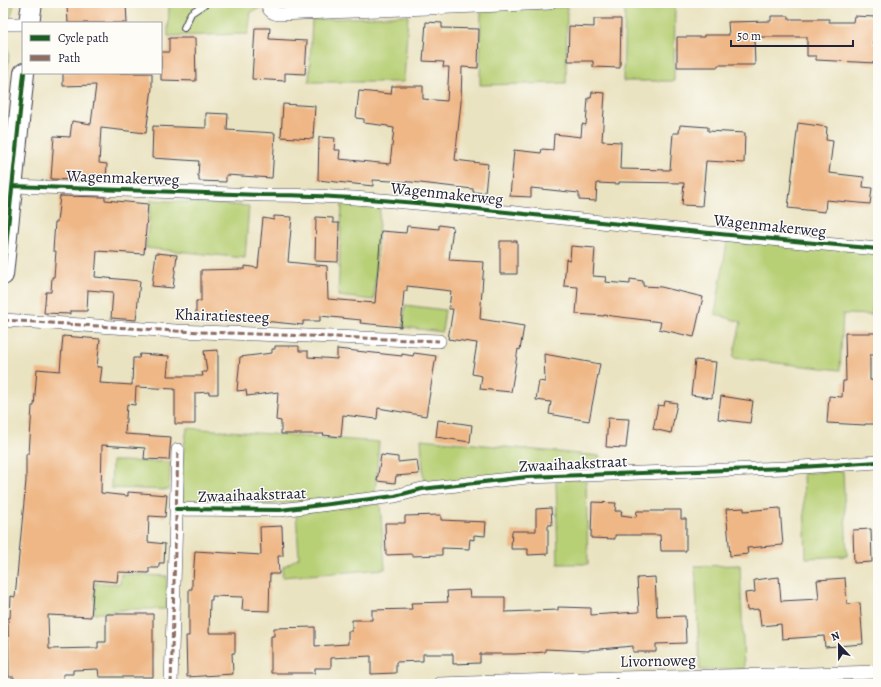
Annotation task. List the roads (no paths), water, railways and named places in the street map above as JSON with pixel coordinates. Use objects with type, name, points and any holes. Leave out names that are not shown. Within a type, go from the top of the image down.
[{"type":"main road","points":[[29,22],[32,3]]},
{"type":"main road","points":[[3,275],[24,74]]},
{"type":"street","points":[[268,3],[270,9],[275,14],[549,3]]},
{"type":"street","points":[[4,24],[22,24]]},
{"type":"street","name":"Wagenmakerweg","points":[[13,186],[297,195],[413,202],[878,249]]},
{"type":"street","name":"Khairatiesteeg","points":[[3,320],[176,331],[439,341]]},
{"type":"street","name":"Zwaaihaakstraat","points":[[171,684],[178,450]]},
{"type":"street","name":"Zwaaihaakstraat","points":[[176,509],[280,510],[395,496],[422,489],[527,477],[786,468],[878,462]]},
{"type":"street","name":"Livornoweg","points":[[439,684],[774,680],[878,672]]},
{"type":"lane","points":[[184,28],[191,13],[206,3]]}]
